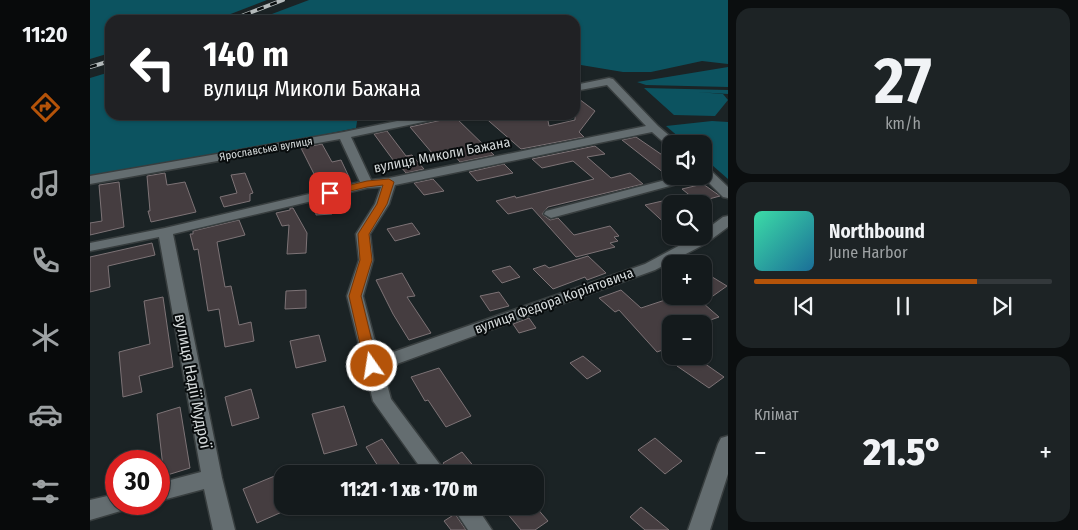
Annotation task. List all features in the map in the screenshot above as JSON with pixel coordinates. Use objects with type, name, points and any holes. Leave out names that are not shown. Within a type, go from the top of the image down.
[{"type":"street","points":[[580,86],[609,81],[662,135]]},
{"type":"street","points":[[580,87],[604,89],[626,99]]},
{"type":"street","name":"Ярославська вулиця","points":[[90,180],[344,135],[418,120]]},
{"type":"street","name":"вулиця Миколи Бажана","points":[[90,247],[165,232],[367,184],[389,182],[654,128]]},
{"type":"street","points":[[344,135],[367,184]]},
{"type":"street","points":[[712,181],[728,194]]},
{"type":"street","points":[[389,182],[382,204],[363,234],[366,260],[355,296],[382,401],[430,465]]},
{"type":"street","points":[[551,214],[662,185]]},
{"type":"street","name":"вулиця Федора Коріятовича","points":[[372,366],[650,267],[700,241],[728,220]]},
{"type":"street","name":"вулиця Надії Мудрої","points":[[165,232],[212,478],[224,530]]},
{"type":"street","points":[[699,530],[728,444]]},
{"type":"street","points":[[170,489],[212,478]]},
{"type":"street","points":[[90,510],[105,506]]},
{"type":"street","points":[[469,515],[481,530]]},
{"type":"shaded area","points":[[90,0],[267,0],[228,15],[105,15],[105,54],[90,59]]},
{"type":"shaded area","points":[[309,0],[728,0],[728,64],[702,61],[651,72],[623,72],[580,65],[580,15],[269,15]]},
{"type":"shaded area","points":[[728,67],[728,87],[646,85],[637,82]]},
{"type":"shaded area","points":[[105,74],[105,120],[357,120],[356,128],[214,157],[90,179],[90,78]]},
{"type":"shaded area","points":[[644,88],[728,90],[728,94],[697,92],[723,94],[728,100],[715,116],[674,115]]},
{"type":"shaded area","points":[[712,121],[728,122],[728,179],[712,165],[712,135],[676,135],[666,126]]},
{"type":"building","points":[[580,100],[595,111],[579,132],[584,137],[521,149],[488,120],[548,120],[549,126],[580,120]]},
{"type":"building","points":[[442,120],[458,120],[494,155],[460,162],[455,156],[438,160],[410,127]]},
{"type":"building","points":[[387,131],[406,156],[412,155],[424,169],[406,173],[401,167],[399,168],[374,134]]},
{"type":"building","points":[[636,137],[662,155],[662,171],[622,140]]},
{"type":"building","points":[[322,144],[332,162],[341,160],[349,177],[330,180],[329,177],[317,180],[301,148]]},
{"type":"building","points":[[595,146],[605,154],[587,157],[611,178],[630,173],[643,184],[548,207],[542,214],[550,220],[558,218],[574,235],[610,226],[619,236],[614,237],[618,241],[610,243],[615,247],[576,257],[532,208],[508,214],[496,201],[594,179],[573,161],[542,168],[532,159]]},
{"type":"building","points":[[504,164],[513,173],[477,181],[469,172]]},
{"type":"building","points":[[165,173],[167,185],[185,182],[196,212],[151,222],[148,211],[150,211],[147,176]]},
{"type":"building","points":[[245,173],[253,193],[250,194],[250,201],[224,207],[220,197],[237,193],[231,175]]},
{"type":"building","points":[[433,179],[444,191],[424,195],[414,183]]},
{"type":"building","points":[[119,182],[124,227],[90,235],[90,223],[102,221],[99,185]]},
{"type":"building","points":[[704,185],[720,196],[712,198],[712,195],[689,195],[682,189]]},
{"type":"building","points":[[662,201],[662,221],[645,205]]},
{"type":"building","points":[[332,202],[332,214],[316,215],[315,203]]},
{"type":"building","points":[[290,208],[293,208],[307,233],[306,253],[287,254],[289,225],[282,226],[276,213],[290,210]]},
{"type":"building","points":[[239,220],[245,235],[217,242],[225,287],[231,286],[239,325],[251,322],[254,341],[225,347],[219,309],[208,311],[198,249],[194,250],[190,234],[193,234],[193,231]]},
{"type":"building","points":[[412,223],[420,234],[395,241],[387,229]]},
{"type":"building","points":[[152,243],[155,255],[108,266],[110,287],[90,292],[90,257]]},
{"type":"building","points":[[588,256],[606,273],[587,280],[585,277],[553,289],[533,269],[545,265],[549,268]]},
{"type":"building","points":[[510,266],[520,277],[502,283],[492,271]]},
{"type":"building","points":[[402,273],[415,296],[407,297],[431,333],[409,340],[376,280]]},
{"type":"building","points":[[712,277],[727,286],[712,297]]},
{"type":"building","points":[[306,290],[306,308],[285,309],[286,291]]},
{"type":"building","points":[[621,290],[641,308],[662,301],[662,305],[705,305],[719,317],[712,319],[712,315],[662,315],[662,350],[657,352],[619,310],[615,312],[599,298]]},
{"type":"building","points":[[499,292],[509,306],[490,311],[480,296]]},
{"type":"building","points":[[163,297],[173,367],[139,376],[142,392],[123,397],[119,352],[150,344],[144,301]]},
{"type":"building","points":[[529,318],[536,328],[519,333],[513,324]]},
{"type":"building","points":[[319,335],[326,361],[296,368],[290,341]]},
{"type":"building","points":[[583,356],[601,371],[587,379],[570,363]]},
{"type":"building","points":[[707,365],[724,377],[709,388],[677,366]]},
{"type":"building","points":[[439,368],[471,416],[446,427],[428,400],[425,401],[411,377]]},
{"type":"building","points":[[251,389],[259,418],[232,426],[225,397]]},
{"type":"building","points":[[344,406],[357,445],[324,454],[312,414]]},
{"type":"building","points":[[180,407],[190,468],[170,474],[170,450],[161,450],[157,414]]},
{"type":"building","points":[[655,438],[682,461],[665,474],[638,450]]},
{"type":"building","points":[[382,439],[400,465],[377,465],[366,447]]},
{"type":"building","points":[[462,452],[473,465],[445,465],[443,463]]},
{"type":"building","points":[[274,476],[275,515],[257,523],[243,489]]},
{"type":"building","points":[[641,507],[669,530],[645,530],[630,517]]},
{"type":"building","points":[[456,515],[466,530],[451,530],[444,521]]},
{"type":"building","points":[[508,515],[543,515],[548,521],[535,530],[521,530]]},
{"type":"railway","points":[[244,15],[283,0]]},
{"type":"railway","points":[[90,67],[105,62]]},
{"type":"route","points":[[330,193],[367,184],[389,182],[382,204],[363,234],[366,260],[355,296],[372,366]]}]
